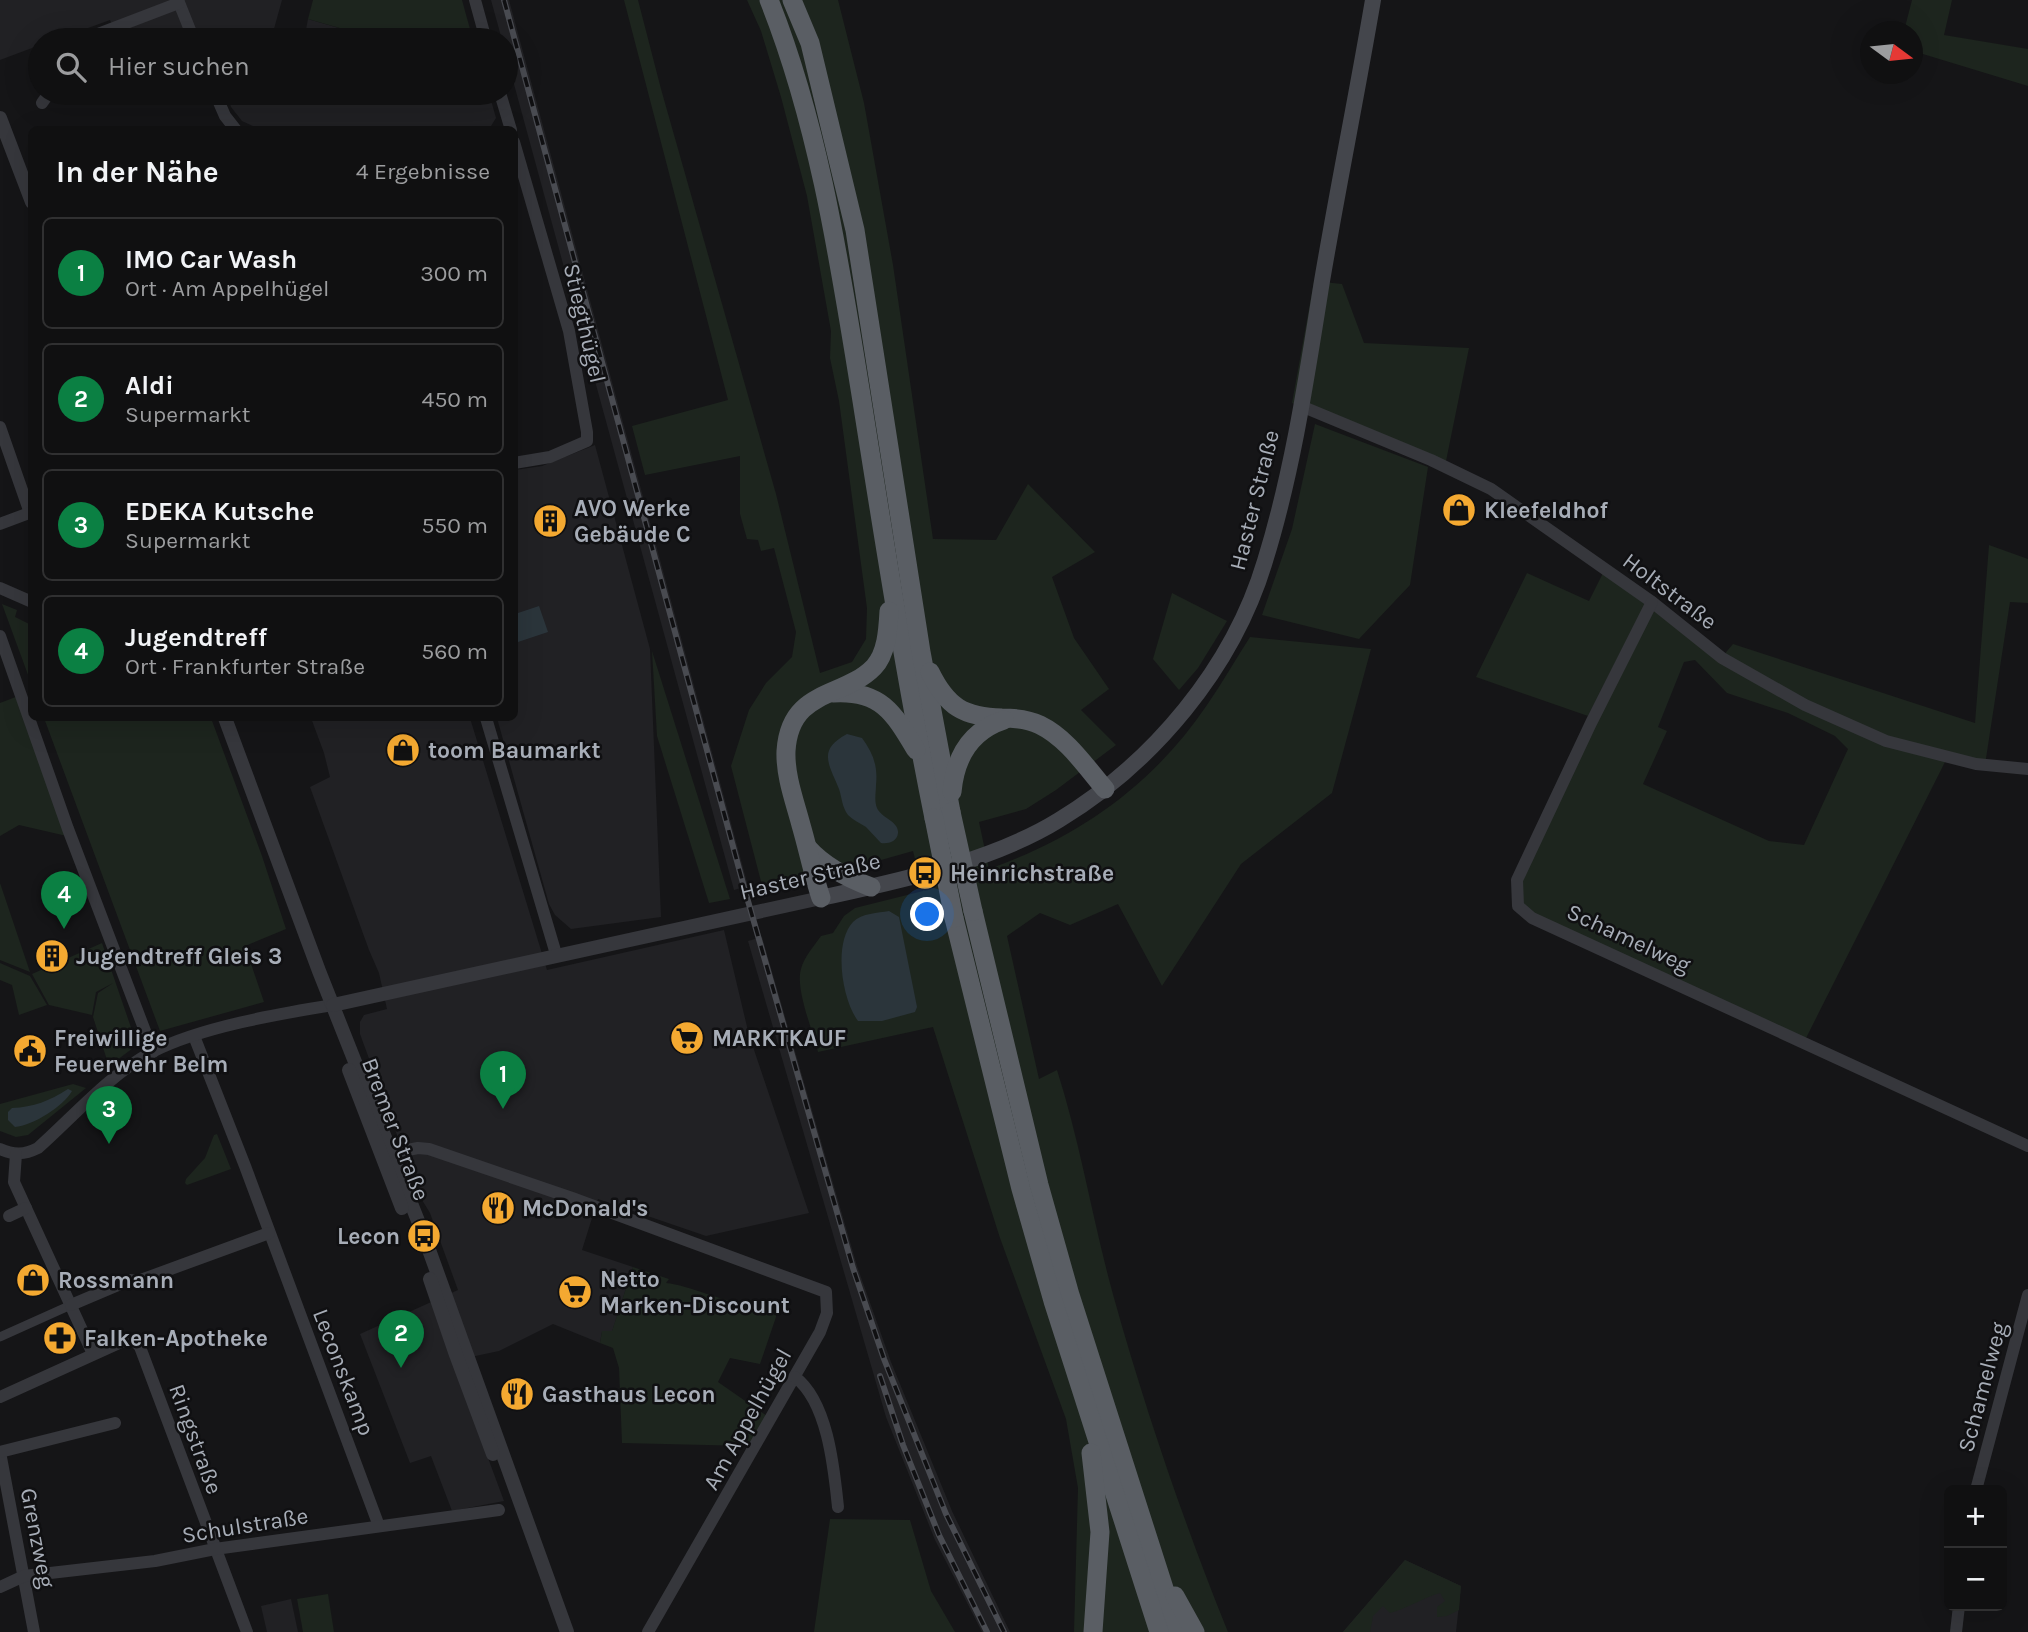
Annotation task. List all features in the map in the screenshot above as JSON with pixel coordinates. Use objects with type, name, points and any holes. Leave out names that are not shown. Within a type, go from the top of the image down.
[{"type":"highway","points":[[769,0],[789,49],[835,236],[890,582],[922,762]]},
{"type":"highway","points":[[792,0],[810,43],[855,230],[921,652],[954,918],[1021,1189],[1082,1396],[1159,1632]]},
{"type":"highway","points":[[821,898],[791,788],[786,751],[791,728],[800,712],[814,700],[861,677],[875,666],[886,643],[890,582]]},
{"type":"highway","points":[[921,652],[936,684],[949,702],[961,711],[985,717],[1020,719],[1040,725],[1063,741],[1105,789]]},
{"type":"highway","points":[[828,693],[849,692],[869,697],[883,704],[898,718],[922,762],[942,815],[973,911],[1039,1185],[1063,1271],[1178,1632]]},
{"type":"highway","points":[[942,815],[954,770],[963,749],[977,734],[1008,718]]},
{"type":"highway","points":[[807,847],[818,859],[838,872],[871,887]]},
{"type":"highway","points":[[1082,1396],[1100,1532],[1093,1632]]},
{"type":"highway","points":[[1159,1571],[1195,1632]]},
{"type":"main road","name":"Haster Straße","points":[[821,898],[925,873],[1006,847],[1057,822],[1105,789],[1156,742],[1184,710],[1231,640],[1265,562],[1301,406],[1373,0]]},
{"type":"street","points":[[474,0],[482,28]]},
{"type":"street","points":[[112,28],[178,1],[189,28]]},
{"type":"street","points":[[220,105],[233,126]]},
{"type":"street","points":[[504,105],[510,126]]},
{"type":"street","points":[[0,118],[28,192]]},
{"type":"street","name":"Stiegthügel","points":[[518,156],[569,331],[587,432],[587,442],[550,457],[518,462]]},
{"type":"street","name":"Holtstraße","points":[[1301,406],[1431,460],[1491,489],[1652,602],[1722,657],[1805,705],[1877,737],[1927,753],[1976,764],[2028,769]]},
{"type":"street","points":[[0,427],[28,505]]},
{"type":"street","points":[[0,524],[28,514]]},
{"type":"street","points":[[0,588],[28,600]]},
{"type":"street","name":"Schamelweg","points":[[1652,602],[1517,880],[1518,906],[1532,918],[2028,1146]]},
{"type":"street","points":[[1,640],[28,716]]},
{"type":"street","points":[[30,721],[153,1052]]},
{"type":"street","name":"Bremer Straße","points":[[226,721],[332,1004],[418,1220],[567,1632]]},
{"type":"street","points":[[487,721],[556,954]]},
{"type":"street","name":"Haster Straße","points":[[332,1004],[821,898]]},
{"type":"street","points":[[0,1149],[16,1154],[28,1153],[38,1148],[106,1085],[153,1052],[194,1036],[332,1004]]},
{"type":"street","name":"Bremer Straße","points":[[332,1004],[340,1045],[420,1252],[501,1474],[521,1524],[533,1541]]},
{"type":"street","name":"Leconskamp","points":[[194,1036],[379,1526]]},
{"type":"street","name":"Am Appelhügel","points":[[392,1153],[418,1148],[429,1149],[572,1198],[827,1292],[827,1313],[820,1332],[648,1632]]},
{"type":"street","points":[[0,1397],[93,1354],[14,1182],[16,1154]]},
{"type":"street","points":[[5,1218],[26,1208]]},
{"type":"street","points":[[0,1337],[120,1283],[138,1281],[269,1233]]},
{"type":"street","name":"Schamelweg","points":[[1977,1485],[2028,1295]]},
{"type":"street","name":"Ringstraße","points":[[93,1354],[126,1340],[135,1341],[247,1632]]},
{"type":"street","points":[[795,1377],[810,1393],[831,1448],[838,1507]]},
{"type":"street","points":[[0,1452],[115,1423]]},
{"type":"street","name":"Grenzweg","points":[[0,1452],[34,1632]]},
{"type":"street","name":"Schulstraße","points":[[0,1587],[24,1576],[155,1561],[215,1549],[499,1510]]},
{"type":"street","points":[[1956,1632],[1958,1611]]},
{"type":"shaded area","points":[[0,0],[282,0],[274,28],[113,28],[110,20],[88,28],[28,28],[28,50],[0,60]]},
{"type":"shaded area","points":[[313,0],[462,0],[470,28],[340,28],[308,19]]},
{"type":"shaded area","points":[[491,0],[509,0],[517,28],[499,28]]},
{"type":"shaded area","points":[[624,0],[638,0],[776,494],[820,673],[852,662],[866,639],[867,608],[839,401],[830,358],[831,331],[807,196],[761,31],[747,0],[838,0],[864,103],[893,265],[933,539],[996,540],[1028,484],[1095,552],[1052,577],[1074,638],[1109,689],[1081,710],[1116,745],[1026,809],[979,822],[989,869],[1022,856],[1083,824],[1138,784],[1186,734],[1213,697],[1250,637],[1371,649],[1332,793],[1241,864],[1162,986],[1118,904],[1070,925],[1040,913],[1007,936],[1039,1079],[1057,1070],[1114,1298],[1139,1383],[1196,1550],[1228,1632],[1074,1632],[1078,1488],[1066,1419],[1000,1238],[933,1027],[818,1052],[800,987],[804,960],[821,936],[833,933],[844,916],[855,908],[923,891],[913,851],[764,893],[731,766],[749,710],[766,683],[792,657],[796,632],[774,548],[761,551],[758,540],[747,539],[740,514],[740,456],[645,475],[632,426],[728,400]]},
{"type":"shaded area","points":[[1912,0],[1952,0],[1944,35],[2028,49],[2028,86],[1923,54],[1923,21],[1907,21]]},
{"type":"shaded area","points":[[308,19],[339,28],[306,28]]},
{"type":"shaded area","points":[[518,33],[748,886],[734,890],[518,99]]},
{"type":"shaded area","points":[[230,105],[492,105],[496,118],[491,126],[253,126],[242,121]]},
{"type":"shaded area","points":[[1314,281],[1342,284],[1364,343],[1469,348],[1445,466],[1292,403]]},
{"type":"shaded area","points":[[1315,424],[1428,467],[1410,585],[1359,639],[1262,615],[1292,529]]},
{"type":"shaded area","points":[[595,445],[650,649],[661,917],[571,929],[555,915],[549,904],[498,721],[518,721],[518,470],[542,466]]},
{"type":"shaded area","points":[[1989,545],[2028,559],[2028,603],[2010,602],[1985,765],[1947,758],[1804,1042],[1518,906],[1517,880],[1652,602],[1722,657],[1733,644],[1975,723]],"holes":[[[1695,660],[1727,693],[1788,713],[1835,736],[1848,749],[1804,845],[1769,841],[1643,784],[1667,731],[1658,727],[1684,662]]]},
{"type":"shaded area","points":[[1527,573],[1589,601],[1603,573],[1645,604],[1588,716],[1476,677]]},
{"type":"shaded area","points":[[1172,593],[1227,621],[1198,668],[1179,690],[1153,659]]},
{"type":"shaded area","points":[[2,604],[17,610],[15,617],[28,624],[28,675]]},
{"type":"shaded area","points":[[539,606],[548,632],[518,642],[518,613]]},
{"type":"shaded area","points":[[652,651],[730,899],[709,903],[657,736]]},
{"type":"shaded area","points":[[21,695],[71,837],[19,825],[0,836],[0,703]]},
{"type":"shaded area","points":[[45,721],[212,721],[286,929],[245,946],[264,1002],[160,1031]]},
{"type":"shaded area","points":[[312,721],[471,721],[547,970],[724,930],[749,1035],[809,1213],[706,1236],[598,1199],[582,1250],[633,1267],[612,1332],[602,1332],[600,1343],[553,1324],[499,1351],[452,1361],[504,1501],[452,1511],[431,1456],[410,1463],[360,1334],[458,1290],[430,1213],[419,1195],[360,1034],[360,1022],[364,1015],[387,1009],[379,973],[310,787],[330,777]]},
{"type":"shaded area","points":[[847,734],[862,738],[872,754],[876,772],[877,808],[898,829],[892,842],[881,843],[844,809],[828,758],[832,746]]},
{"type":"shaded area","points":[[0,883],[30,972],[0,960]]},
{"type":"shaded area","points":[[889,911],[899,917],[917,1007],[915,1012],[882,1021],[858,1021],[852,1012],[844,986],[843,943],[847,931],[857,919]]},
{"type":"shaded area","points":[[762,937],[857,1266],[891,1362],[952,1511],[1010,1632],[982,1632],[935,1540],[886,1417],[748,941]]},
{"type":"shaded area","points":[[102,943],[137,1045],[109,1066],[93,1017],[98,993],[113,983],[96,992],[92,1015],[49,1005],[32,974]]},
{"type":"shaded area","points":[[0,963],[30,976],[47,1005],[19,1015],[12,985],[0,980]]},
{"type":"shaded area","points":[[73,1084],[86,1088],[28,1135],[16,1137],[0,1131],[0,1104]]},
{"type":"shaded area","points":[[68,1089],[72,1091],[62,1103],[38,1119],[15,1127],[8,1120],[8,1112],[12,1108],[41,1103]]},
{"type":"shaded area","points":[[217,1134],[231,1169],[187,1185],[186,1179],[205,1158],[214,1135]]},
{"type":"shaded area","points":[[633,1267],[669,1279],[666,1283],[739,1303],[760,1302],[776,1309],[776,1317],[760,1364],[730,1358],[718,1382],[767,1416],[748,1446],[622,1443],[619,1368],[613,1348],[600,1343],[602,1331],[612,1331]]},
{"type":"shaded area","points":[[830,1519],[910,1520],[931,1591],[955,1632],[814,1632]]},
{"type":"shaded area","points":[[1405,1560],[1461,1586],[1456,1632],[1343,1632]]},
{"type":"shaded area","points":[[1405,1560],[1461,1586],[1459,1610],[1437,1617],[1437,1607],[1445,1601],[1440,1593],[1390,1613],[1383,1606],[1373,1616],[1370,1632],[1343,1632]]},
{"type":"shaded area","points":[[328,1594],[334,1632],[303,1632],[297,1599]]},
{"type":"shaded area","points":[[291,1599],[298,1632],[267,1632],[261,1606]]},
{"type":"railway","points":[[504,0],[512,28]]},
{"type":"railway","points":[[518,52],[744,887],[853,1268],[884,1359],[946,1514],[1004,1632]]},
{"type":"railway","points":[[880,1376],[903,1445],[939,1535],[987,1632]]},
{"type":"place","name":"Kleefeldhof","points":[[1459,510]]},
{"type":"place","name":"AVO Werke Gebäude C","points":[[550,521]]},
{"type":"place","name":"toom Baumarkt","points":[[403,750]]},
{"type":"place","name":"Heinrichstraße","points":[[925,873]]},
{"type":"place","name":"Jugendtreff","points":[[64,929]]},
{"type":"place","name":"Jugendtreff Gleis 3","points":[[52,956]]},
{"type":"place","name":"MARKTKAUF","points":[[687,1038]]},
{"type":"place","name":"Freiwillige Feuerwehr Belm","points":[[30,1051]]},
{"type":"place","name":"IMO Car Wash","points":[[503,1109]]},
{"type":"place","name":"EDEKA Kutsche","points":[[109,1144]]},
{"type":"place","name":"McDonald's","points":[[498,1208]]},
{"type":"place","name":"Lecon","points":[[424,1236]]},
{"type":"place","name":"Rossmann","points":[[33,1280]]},
{"type":"place","name":"Netto Marken-Discount","points":[[575,1292]]},
{"type":"place","name":"Falken-Apotheke","points":[[60,1338]]},
{"type":"place","name":"Aldi","points":[[401,1368]]},
{"type":"place","name":"Gasthaus Lecon","points":[[517,1394]]}]
